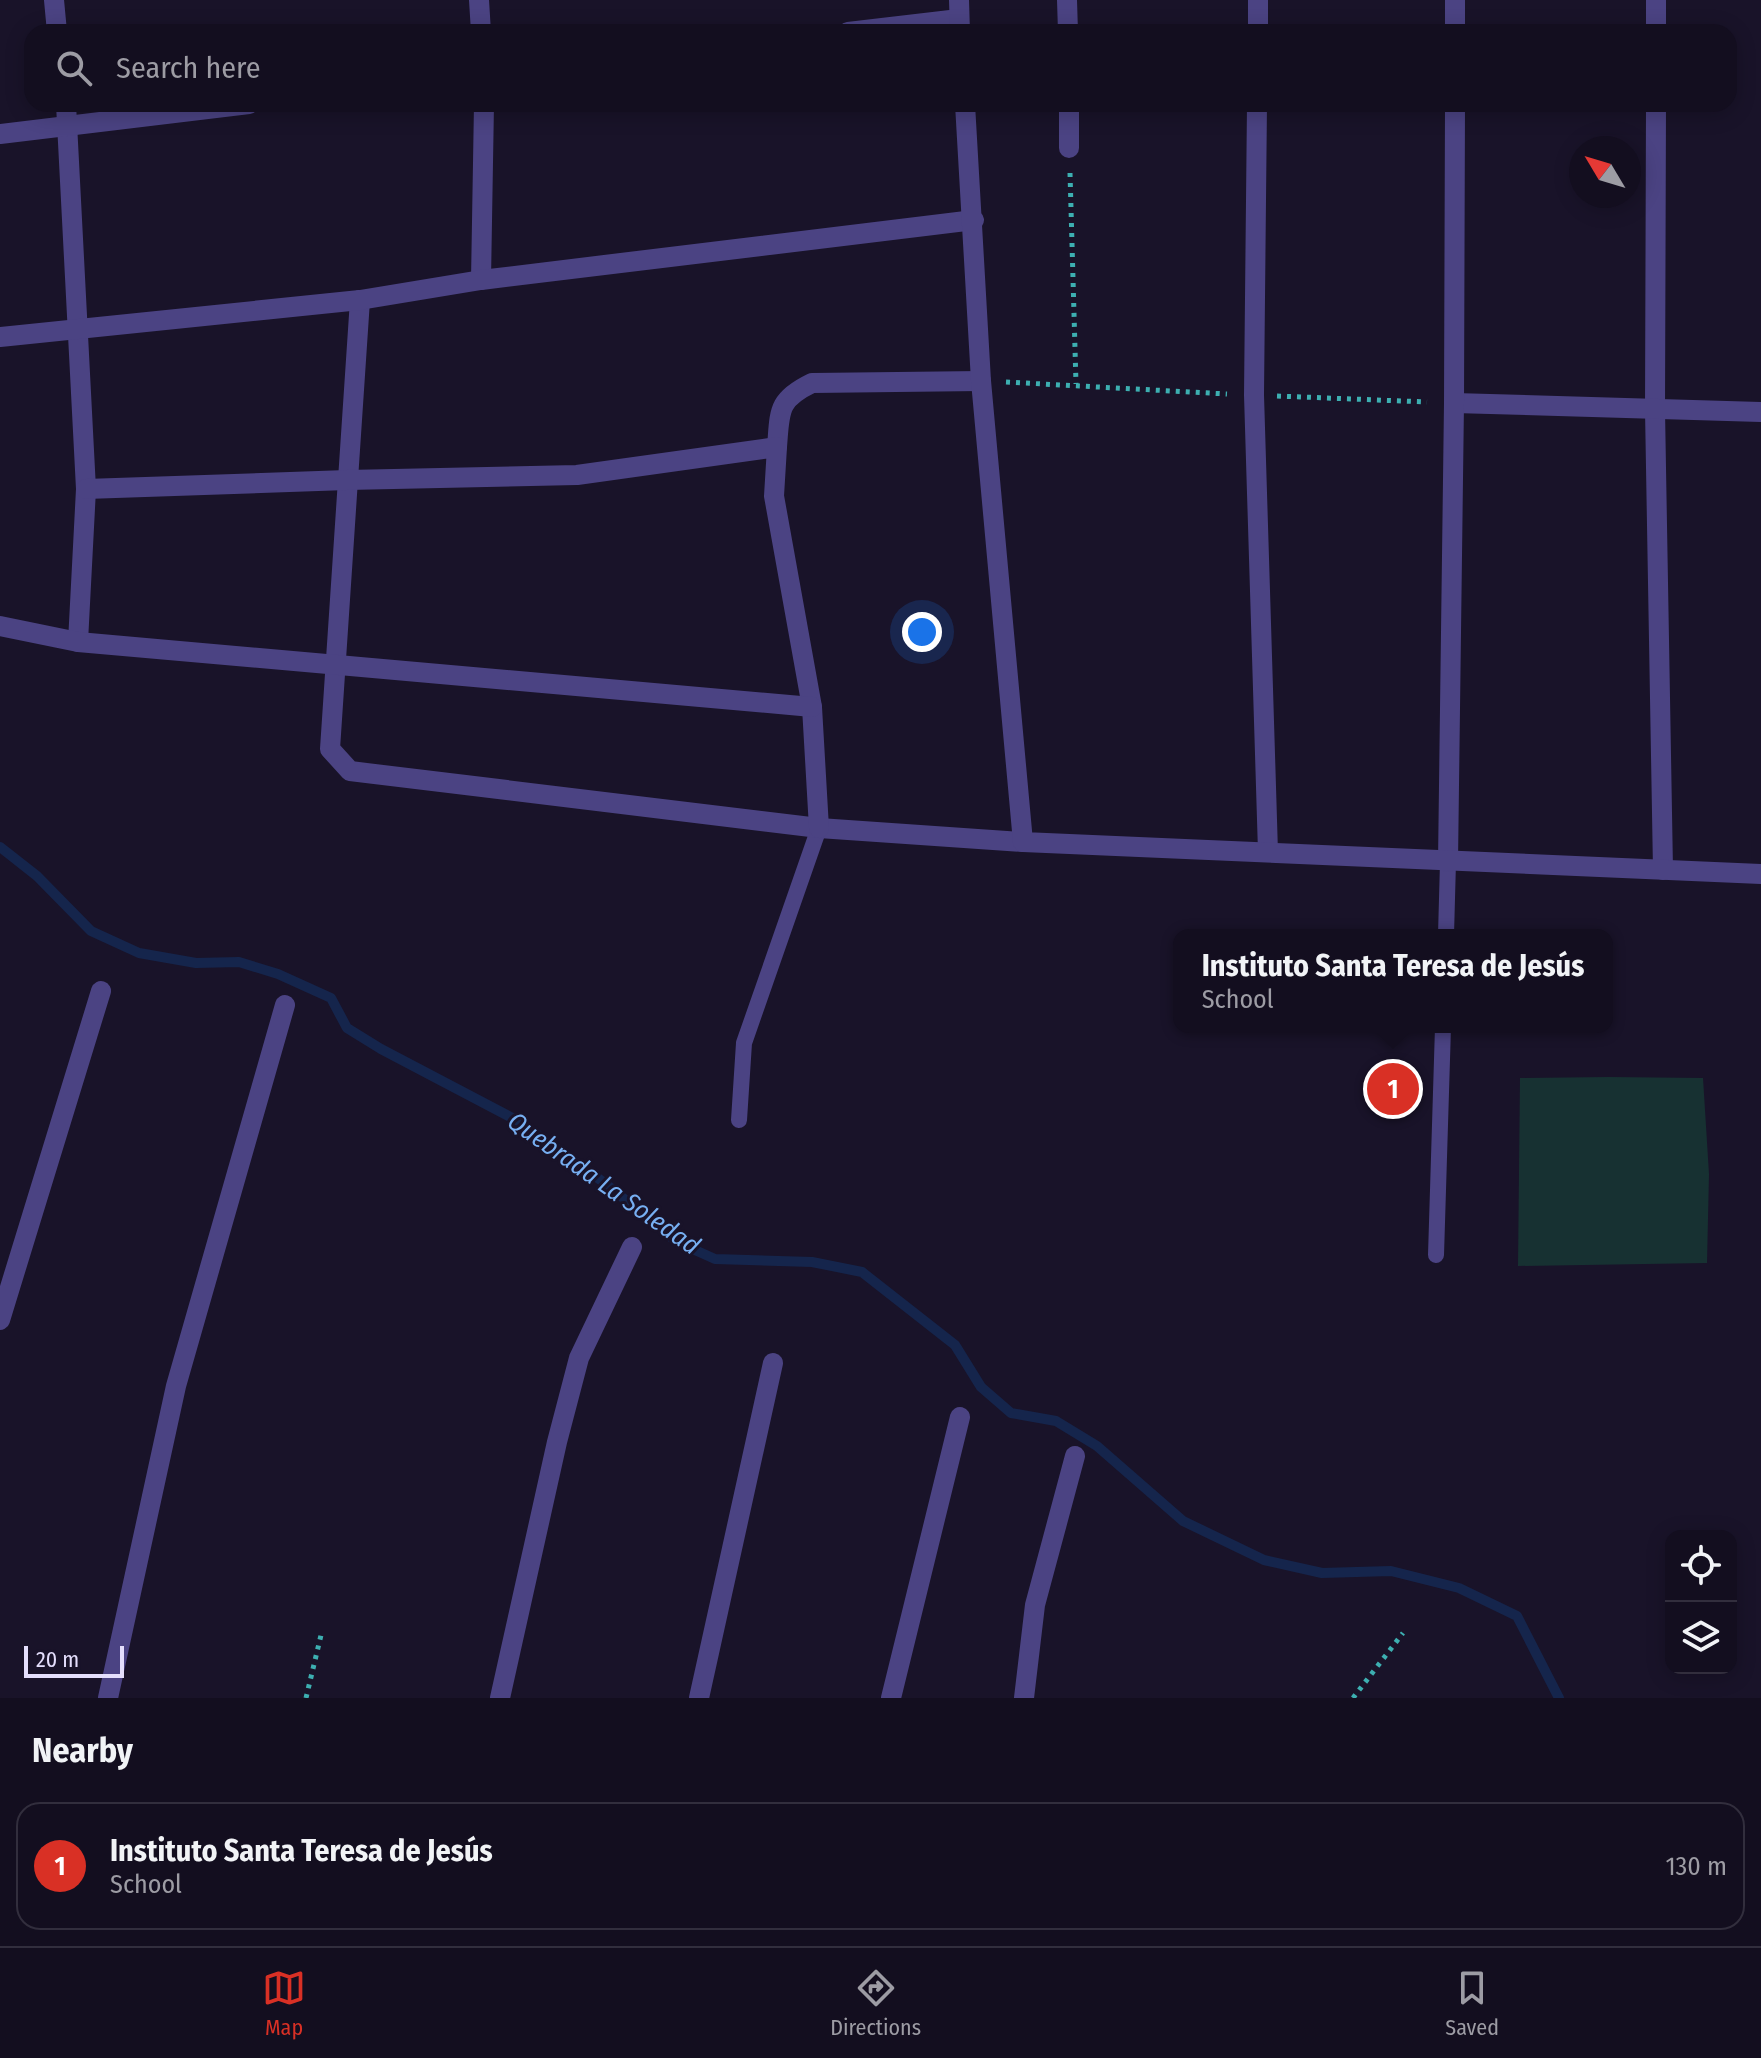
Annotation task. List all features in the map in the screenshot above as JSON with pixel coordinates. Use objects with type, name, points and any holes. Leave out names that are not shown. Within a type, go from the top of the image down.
[{"type":"street","points":[[54,0],[56,24]]},
{"type":"street","points":[[479,0],[480,24]]},
{"type":"street","points":[[1067,0],[1068,24]]},
{"type":"street","points":[[1258,0],[1258,24]]},
{"type":"street","points":[[1455,0],[1455,24]]},
{"type":"street","points":[[1656,0],[1656,24]]},
{"type":"street","points":[[907,24],[959,17]]},
{"type":"street","points":[[67,112],[86,489],[78,642]]},
{"type":"street","points":[[0,134],[186,112]]},
{"type":"street","points":[[481,280],[484,112]]},
{"type":"street","points":[[966,112],[981,381],[1023,842]]},
{"type":"street","points":[[1069,112],[1069,148]]},
{"type":"street","points":[[1257,112],[1254,395],[1268,852]]},
{"type":"street","points":[[1448,862],[1455,112]]},
{"type":"street","points":[[1656,112],[1655,410],[1663,870]]},
{"type":"street","points":[[0,337],[360,300],[481,280],[974,220]]},
{"type":"street","points":[[360,300],[330,749],[350,771],[819,828],[1023,842],[1761,874]]},
{"type":"street","points":[[819,828],[812,707],[774,496],[780,408],[792,393],[812,383],[981,381]]},
{"type":"street","points":[[1454,403],[1761,412]]},
{"type":"street","points":[[86,489],[577,475],[777,447]]},
{"type":"street","points":[[0,626],[78,642],[812,707]]},
{"type":"street","points":[[0,1320],[101,991]]},
{"type":"street","points":[[108,1698],[176,1386],[285,1005]]},
{"type":"street","points":[[500,1698],[557,1442],[579,1358],[632,1247]]},
{"type":"street","points":[[699,1698],[773,1363]]},
{"type":"street","points":[[891,1698],[960,1417]]},
{"type":"street","points":[[1024,1698],[1035,1605],[1075,1456]]},
{"type":"lane","points":[[739,1120],[744,1043],[819,828]]},
{"type":"lane","points":[[1446,929],[1448,862]]},
{"type":"lane","points":[[1436,1255],[1443,1033]]},
{"type":"path","points":[[1069,148],[1076,384]]},
{"type":"path","points":[[981,381],[1454,403]]},
{"type":"path","points":[[306,1698],[322,1631]]},
{"type":"path","points":[[1353,1698],[1403,1633]]},
{"type":"green space","points":[[1520,1078],[1703,1078],[1709,1174],[1707,1263],[1518,1266]]},
{"type":"waterway","name":"Quebrada La Soledad","points":[[0,847],[37,876],[91,931],[139,953],[196,963],[239,962],[278,974],[331,998],[347,1028],[520,1122],[606,1184],[677,1242],[715,1259],[812,1262],[862,1272],[955,1345],[981,1387],[1011,1413],[1056,1421],[1097,1446],[1183,1521],[1264,1560],[1322,1573],[1391,1571],[1459,1588],[1517,1616],[1559,1698]]},
{"type":"place","name":"Instituto Santa Teresa de Jesús","points":[[1393,1089]]}]
